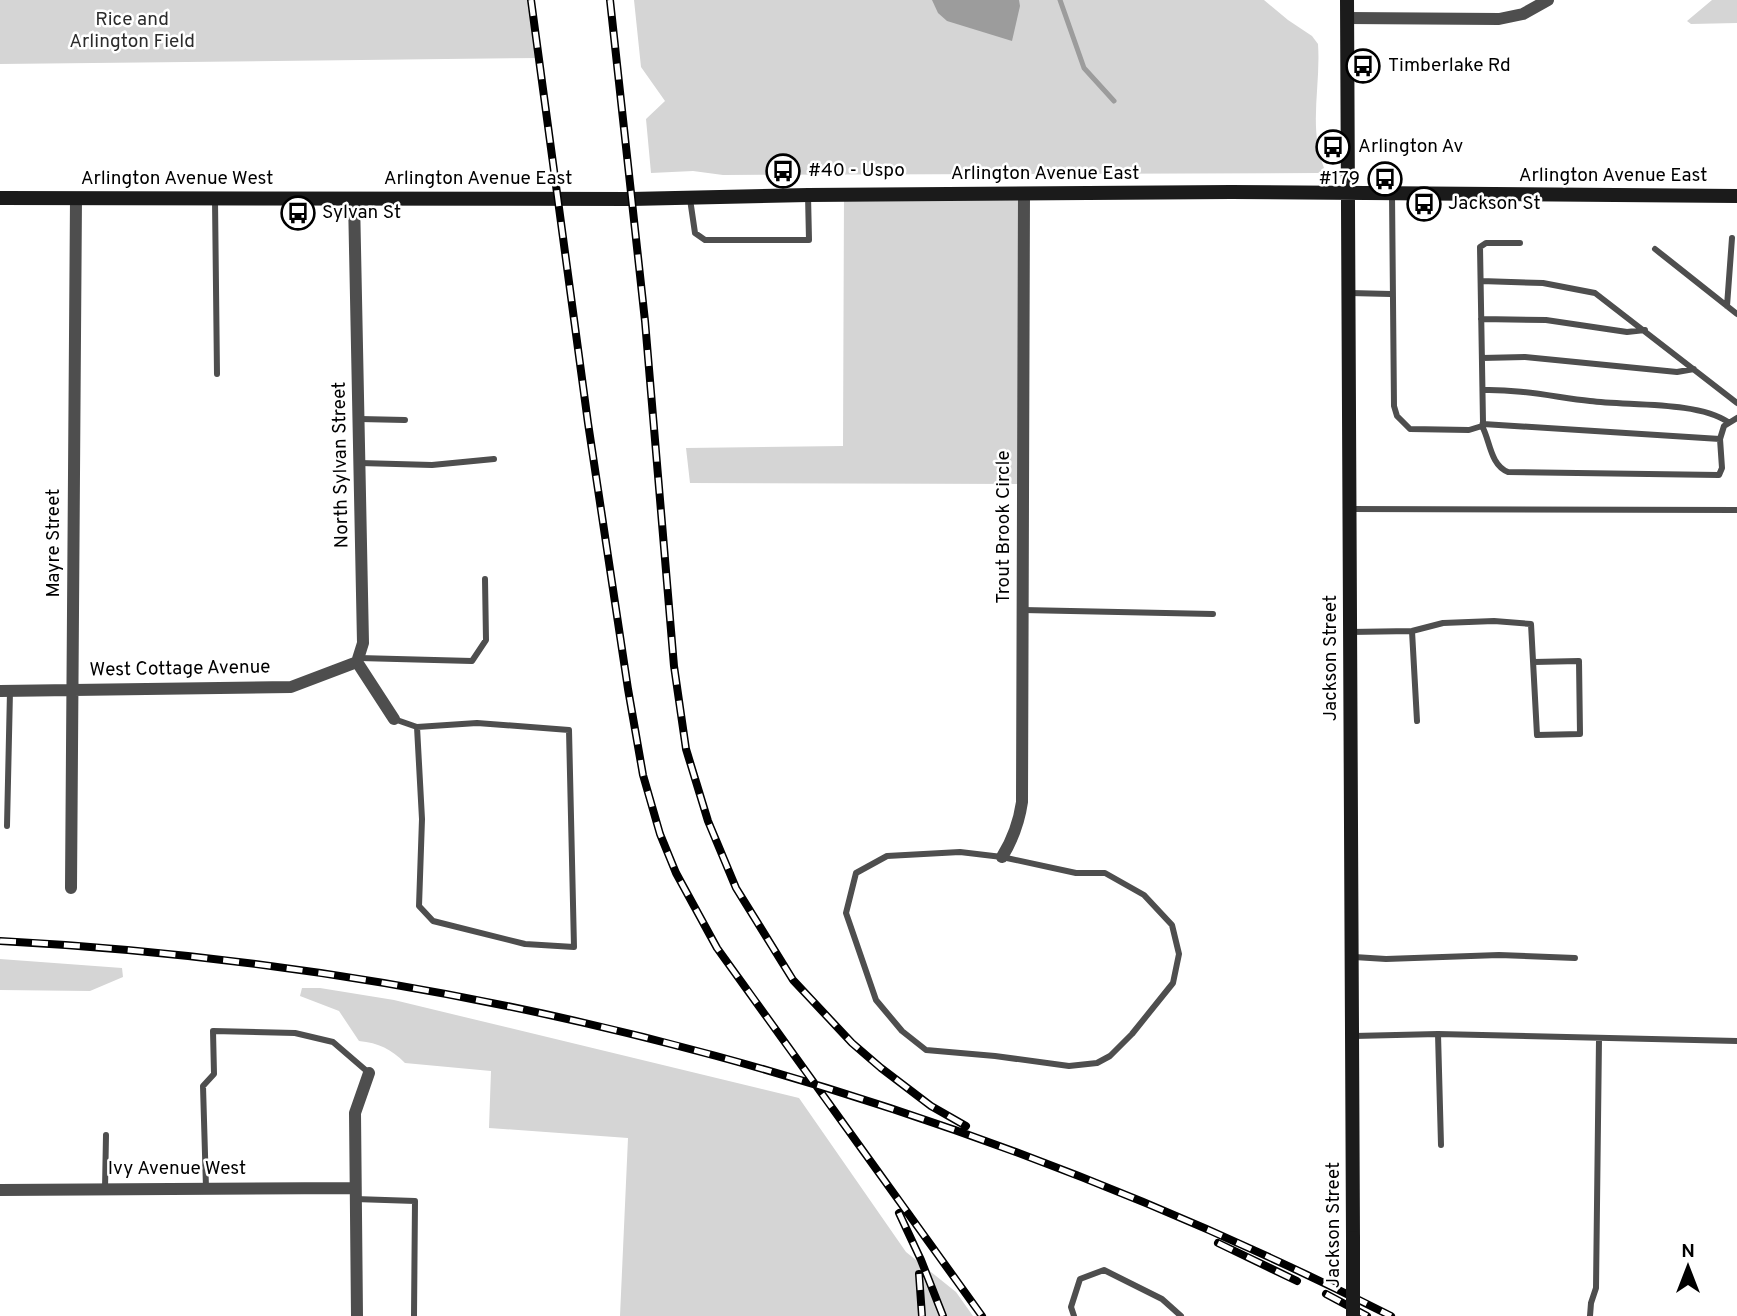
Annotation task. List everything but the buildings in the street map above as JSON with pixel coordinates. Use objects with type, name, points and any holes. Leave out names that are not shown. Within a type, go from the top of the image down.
[{"type":"street","name":"Jackson Street","points":[[1347,0],[1353,1316]]},
{"type":"street","points":[[1347,18],[1499,19],[1523,14],[1548,0]]},
{"type":"street","name":"Arlington Avenue East","points":[[354,199],[1024,193],[1737,197]]},
{"type":"street","name":"Trout Brook Circle","points":[[1002,857],[1020,821],[1023,803],[1024,193]]},
{"type":"street","name":"Arlington Avenue West","points":[[0,198],[354,199]]},
{"type":"street","name":"Mayre Street","points":[[71,888],[76,198]]},
{"type":"street","name":"North Sylvan Street","points":[[354,199],[363,643],[358,660]]},
{"type":"street","points":[[358,660],[394,719]]},
{"type":"street","name":"West Cottage Avenue","points":[[5,691],[291,687],[358,660]]},
{"type":"street","points":[[357,1316],[355,1113],[369,1073]]},
{"type":"street","name":"Ivy Avenue West","points":[[0,1190],[206,1188],[355,1194]]},
{"type":"lane","points":[[1392,194],[1394,406],[1397,416],[1405,426],[1416,430],[1469,430],[1482,425],[1720,439]]},
{"type":"lane","points":[[690,197],[695,233],[705,240],[809,240],[808,195]]},
{"type":"lane","points":[[215,198],[217,374]]},
{"type":"lane","points":[[1727,306],[1732,238]]},
{"type":"lane","points":[[1520,243],[1483,244],[1480,250],[1482,425],[1499,467],[1508,472],[1522,473],[1719,475],[1722,468],[1720,439],[1724,426],[1737,418]]},
{"type":"lane","points":[[1655,249],[1737,314]]},
{"type":"lane","points":[[1480,281],[1543,284],[1595,293],[1737,403]]},
{"type":"lane","points":[[1348,293],[1391,294]]},
{"type":"lane","points":[[1481,319],[1539,320],[1627,332],[1645,330]]},
{"type":"lane","points":[[1482,358],[1525,357],[1677,372],[1694,369]]},
{"type":"lane","points":[[1483,390],[1688,409],[1713,414],[1728,422]]},
{"type":"lane","points":[[359,419],[405,420]]},
{"type":"lane","points":[[360,463],[432,464],[494,459]]},
{"type":"lane","points":[[1349,509],[1737,510]]},
{"type":"lane","points":[[358,660],[472,661],[486,640],[485,579]]},
{"type":"lane","points":[[1023,610],[1213,614]]},
{"type":"lane","points":[[1350,632],[1412,631],[1443,623],[1494,621],[1531,624],[1537,735],[1580,734],[1579,661],[1534,662]]},
{"type":"lane","points":[[1412,631],[1417,721]]},
{"type":"lane","points":[[5,691],[7,826]]},
{"type":"lane","points":[[394,719],[417,727],[477,723],[569,730],[574,947],[526,944],[433,921],[419,906],[422,819],[417,727]]},
{"type":"lane","points":[[960,852],[1002,857],[1076,873],[1105,873],[1144,895],[1172,925],[1179,954],[1173,983],[1132,1034],[1110,1056],[1097,1063],[1069,1066],[926,1050],[902,1031],[876,1000],[846,913],[856,873],[887,856],[960,852]]},
{"type":"lane","points":[[1352,957],[1499,955],[1574,958]]},
{"type":"lane","points":[[206,1188],[203,1086],[214,1074],[213,1031],[295,1033],[333,1041],[369,1073]]},
{"type":"lane","points":[[1352,1036],[1438,1034],[1737,1041]]},
{"type":"lane","points":[[1438,1034],[1441,1145]]},
{"type":"lane","points":[[1590,1316],[1596,1288],[1599,1039]]},
{"type":"lane","points":[[105,1189],[106,1135]]},
{"type":"lane","points":[[355,1194],[415,1200],[414,1316]]},
{"type":"lane","points":[[1074,1316],[1071,1307],[1080,1279],[1104,1270],[1162,1299],[1181,1316]]},
{"type":"green space","name":"Rice and Arlington Field","points":[[0,0],[531,0],[539,58],[0,64]]},
{"type":"green space","points":[[634,0],[1264,0],[1312,36],[1318,44],[1316,122],[1319,153],[1324,168],[1319,173],[651,173],[646,119],[665,101],[641,67]]},
{"type":"green space","points":[[1712,0],[1737,0],[1737,23],[1691,24],[1687,21]]},
{"type":"green space","points":[[1024,193],[1023,484],[690,483],[686,448],[843,446],[844,195]]},
{"type":"green space","points":[[0,959],[122,968],[123,977],[90,991],[0,990]]},
{"type":"green space","points":[[302,988],[320,988],[394,1000],[799,1098],[906,1252],[956,1292],[973,1316],[620,1316],[628,1138],[489,1128],[491,1071],[405,1063],[384,1048],[359,1041],[339,1011],[300,996]]},
{"type":"shaded area","points":[[932,0],[1019,0],[1012,41],[947,21],[938,13]]},
{"type":"waterway","points":[[1060,0],[1084,68],[1114,101]]},
{"type":"railway","points":[[531,0],[588,423],[628,689],[643,775],[660,834],[676,873],[717,948],[982,1316]]},
{"type":"railway","points":[[610,0],[645,321],[674,666],[686,749],[708,821],[736,888],[793,980],[852,1043],[881,1068],[931,1106],[966,1126]]},
{"type":"railway","points":[[0,941],[182,955],[361,979],[540,1013],[715,1056],[889,1108],[1059,1169],[1227,1238],[1391,1316]]},
{"type":"railway","points":[[899,1213],[943,1316]]},
{"type":"railway","points":[[1218,1243],[1297,1281]]},
{"type":"railway","points":[[919,1274],[922,1316]]},
{"type":"railway","points":[[1326,1294],[1367,1316]]},
{"type":"place","name":"Timberlake Rd","points":[[1363,66]]},
{"type":"place","name":"Arlington Av","points":[[1333,147]]},
{"type":"place","name":"#40 - Uspo","points":[[783,171]]},
{"type":"place","name":"#179","points":[[1385,179]]},
{"type":"place","name":"Jackson St","points":[[1424,204]]},
{"type":"place","name":"Sylvan St","points":[[298,213]]}]
